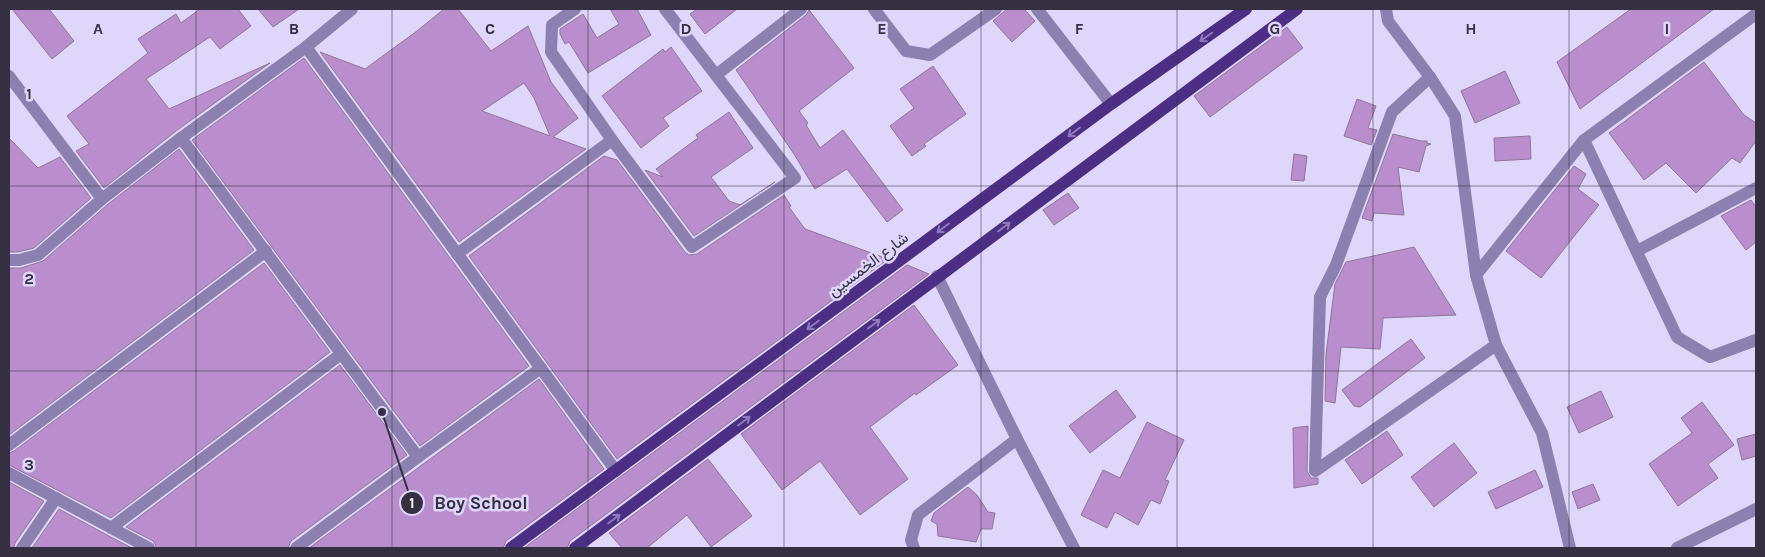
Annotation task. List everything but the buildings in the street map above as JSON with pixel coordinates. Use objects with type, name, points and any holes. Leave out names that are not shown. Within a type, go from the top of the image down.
[{"type":"main road","name":"شارع الخمسين","points":[[511,548],[1111,104],[1246,9]]},
{"type":"main road","points":[[575,548],[937,276],[1298,9]]},
{"type":"street","points":[[9,260],[18,260],[38,255],[102,199],[181,138],[306,47],[352,9]]},
{"type":"street","points":[[575,9],[552,25],[551,52],[612,140],[692,247],[795,178],[665,9]]},
{"type":"street","points":[[716,75],[801,9]]},
{"type":"street","points":[[874,9],[906,51],[930,55],[996,9]]},
{"type":"street","points":[[1037,9],[1111,104]]},
{"type":"street","points":[[1386,9],[1388,21],[1430,77],[1455,116],[1476,276],[1496,344],[1542,433],[1570,548]]},
{"type":"street","points":[[1476,276],[1584,140],[1756,14]]},
{"type":"street","points":[[306,47],[616,471]]},
{"type":"street","points":[[9,76],[102,199]]},
{"type":"street","points":[[1430,77],[1392,112],[1336,265],[1320,297],[1315,471],[1496,344]]},
{"type":"street","points":[[181,138],[418,457]]},
{"type":"street","points":[[458,254],[612,140]]},
{"type":"street","points":[[1584,140],[1677,337],[1710,357],[1756,340]]},
{"type":"street","points":[[1637,251],[1756,188]]},
{"type":"street","points":[[9,445],[266,251]]},
{"type":"street","points":[[937,276],[1017,439],[1074,548]]},
{"type":"street","points":[[111,528],[342,354]]},
{"type":"street","points":[[296,548],[541,368]]},
{"type":"street","points":[[914,548],[911,540],[918,515],[1017,439]]},
{"type":"street","points":[[9,473],[149,548]]},
{"type":"street","points":[[22,548],[56,498]]},
{"type":"street","points":[[1677,548],[1756,509]]},
{"type":"place","name":"Boy School","points":[[382,412]]}]
